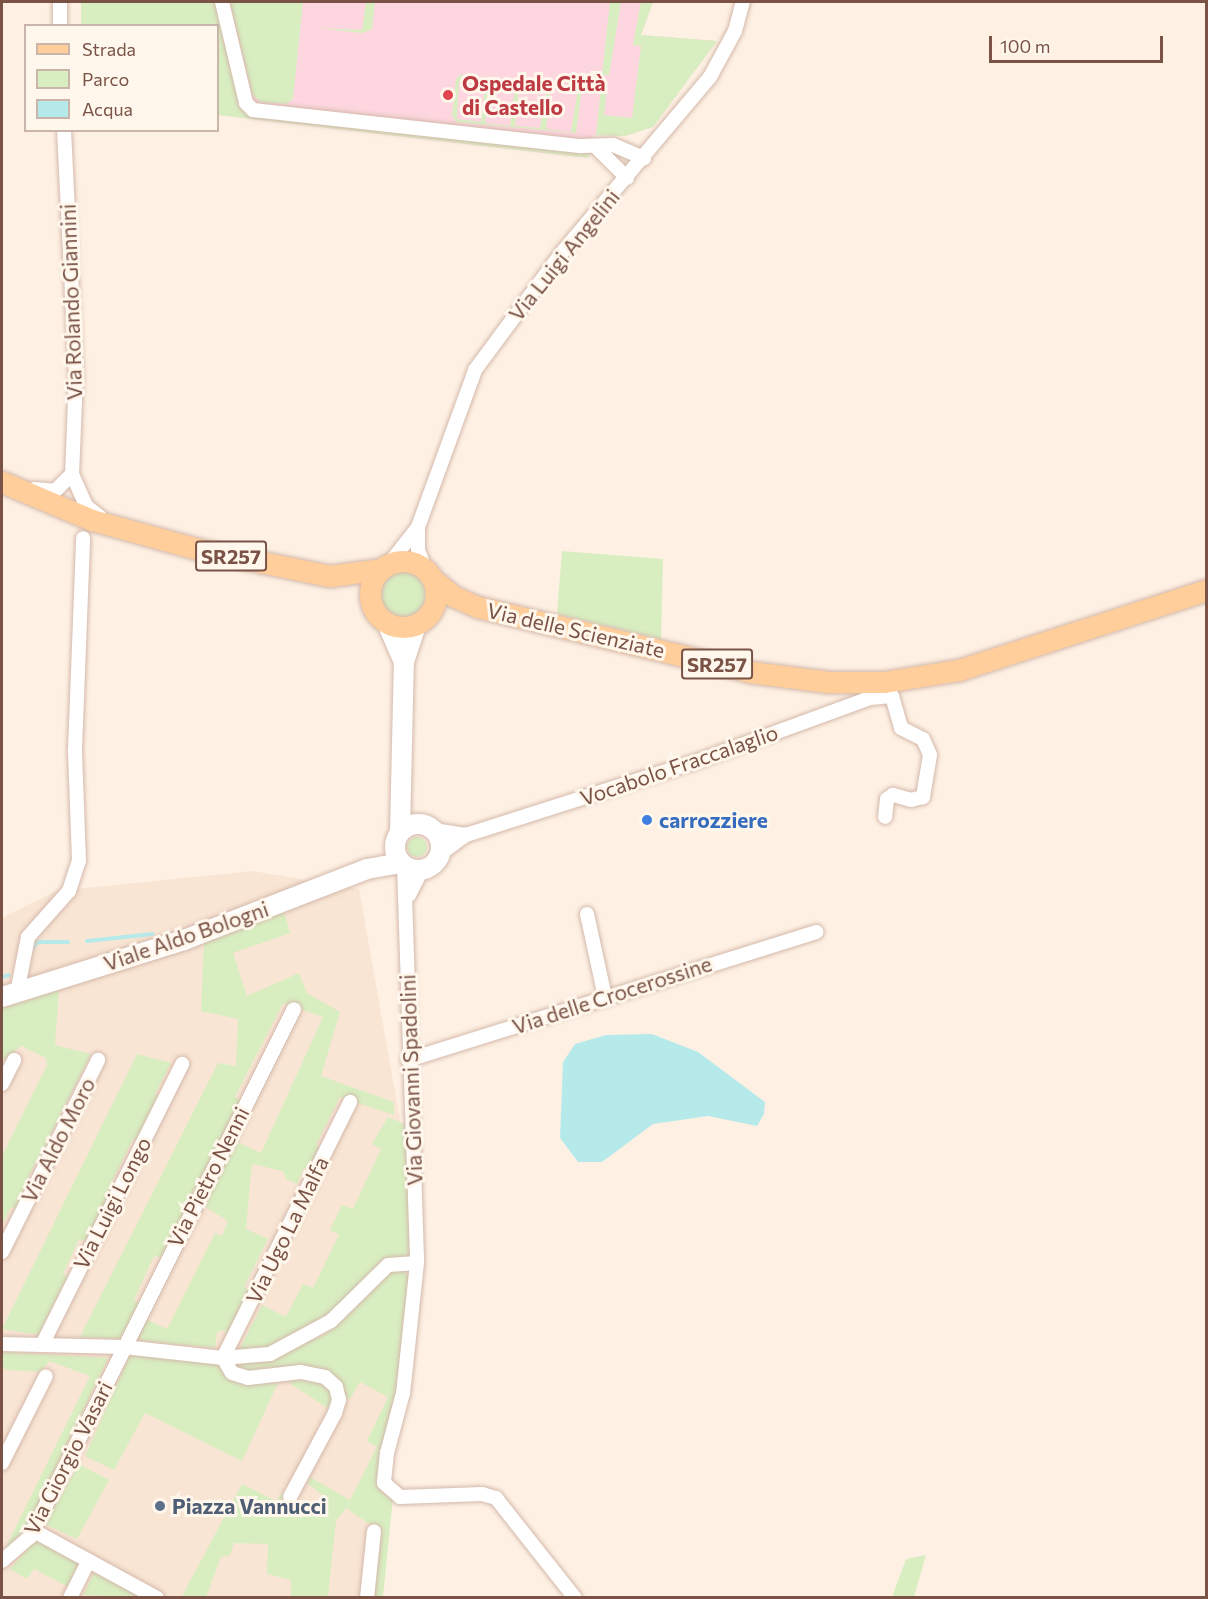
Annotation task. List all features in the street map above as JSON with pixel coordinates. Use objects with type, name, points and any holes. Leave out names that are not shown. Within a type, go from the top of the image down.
[{"type":"main road","name":"SR257","points":[[2,481],[133,533],[330,576],[351,586],[387,623],[422,621]]},
{"type":"main road","name":"SR257","points":[[330,576],[409,562],[429,575]]},
{"type":"main road","points":[[372,607],[370,587],[385,566]]},
{"type":"main road","points":[[404,662],[422,621],[436,599],[429,575]]},
{"type":"main road","name":"Via delle Scienziate","points":[[429,575],[453,596],[478,607],[750,672],[828,682],[884,682],[959,670],[1206,590]]},
{"type":"main road","name":"Via delle Scienziate","points":[[422,621],[453,607],[478,607]]},
{"type":"main road","points":[[387,623],[404,662],[404,793],[398,836],[409,866],[440,855],[440,842],[404,793]]},
{"type":"main road","points":[[398,836],[428,827]]},
{"type":"main road","name":"Viale Aldo Bologni","points":[[368,869],[398,836]]},
{"type":"main road","name":"Viale Aldo Bologni","points":[[9,995],[184,940],[368,869],[409,866]]},
{"type":"street","points":[[60,2],[60,24]]},
{"type":"street","points":[[222,2],[246,103],[254,110],[596,147],[625,147],[644,158]]},
{"type":"street","name":"Via Luigi Angelini","points":[[429,575],[418,550],[418,527],[461,398],[475,370],[560,255],[644,158],[723,58],[743,2]]},
{"type":"street","name":"Via Rolando Giannini","points":[[64,132],[76,376],[72,474],[86,506],[133,533]]},
{"type":"street","points":[[596,147],[627,178]]},
{"type":"street","points":[[2,481],[48,492],[61,488],[72,474]]},
{"type":"street","name":"Via Luigi Angelini","points":[[385,566],[418,527]]},
{"type":"street","points":[[9,995],[28,937],[69,891],[79,861],[75,750],[83,538]]},
{"type":"street","name":"Vocabolo Fraccalaglio","points":[[466,835],[695,762],[870,699],[892,696],[901,729],[923,739],[930,755],[923,797],[911,800],[893,795],[887,800],[885,817]]},
{"type":"street","points":[[428,827],[466,835]]},
{"type":"street","points":[[440,855],[466,835]]},
{"type":"street","name":"Via Giovanni Spadolini","points":[[409,866],[408,1060],[417,1263],[403,1393],[387,1454],[384,1483],[400,1497],[483,1494],[496,1498],[575,1598]]},
{"type":"street","points":[[587,914],[605,997]]},
{"type":"street","name":"Via delle Crocerossine","points":[[408,1060],[816,932]]},
{"type":"street","name":"Via Pietro Nenni","points":[[124,1347],[294,1009]]},
{"type":"street","points":[[2,1084],[14,1060]]},
{"type":"street","name":"Via Aldo Moro","points":[[2,1252],[99,1060]]},
{"type":"street","name":"Via Luigi Longo","points":[[43,1343],[182,1064]]},
{"type":"street","name":"Via Ugo La Malfa","points":[[223,1358],[350,1102]]},
{"type":"street","points":[[2,1344],[43,1343],[124,1347],[223,1358],[255,1357],[290,1348],[332,1321],[388,1265],[417,1263]]},
{"type":"street","name":"Via Giorgio Vasari","points":[[2,1561],[15,1554],[34,1530],[124,1347]]},
{"type":"street","points":[[223,1358],[232,1373],[248,1378],[302,1372],[325,1377],[336,1387],[339,1400],[335,1413],[290,1497]]},
{"type":"street","points":[[2,1463],[46,1376]]},
{"type":"street","points":[[34,1530],[157,1598]]},
{"type":"street","points":[[367,1598],[374,1531]]},
{"type":"street","points":[[70,1598],[89,1560]]},
{"type":"shaded area","name":"Ospedale Città di Castello","points":[[81,2],[653,2],[641,35],[717,41],[653,127],[625,136],[593,135],[588,158],[219,115],[219,24],[81,24]]},
{"type":"shaded area","points":[[253,871],[359,889],[400,1120],[395,1400],[377,1597],[2,1598],[2,918],[56,891]]},
{"type":"green space","points":[[81,2],[216,2],[252,115],[261,118],[591,154],[588,158],[219,115],[219,24],[81,24]]},
{"type":"green space","points":[[230,2],[303,2],[293,99],[286,104],[260,102],[252,94]]},
{"type":"green space","points":[[366,2],[375,2],[372,29],[363,33],[317,28],[362,30]]},
{"type":"green space","points":[[610,2],[621,2],[609,75],[602,75]]},
{"type":"green space","points":[[641,2],[653,2],[641,35],[717,41],[653,127],[625,136],[596,135],[601,88],[607,89],[604,115],[632,118],[641,46],[633,45]]},
{"type":"green space","points":[[460,75],[469,76],[459,81],[457,119],[481,122],[486,77],[491,78],[485,123],[510,126],[516,80],[520,80],[515,126],[540,128],[547,84],[551,84],[546,129],[571,132],[577,94],[571,87],[577,87],[581,95],[576,133],[456,122],[452,115],[456,79]]},
{"type":"green space","points":[[562,551],[663,559],[661,639],[557,614]]},
{"type":"green space","points":[[402,572],[418,579],[425,595],[418,611],[402,618],[386,611],[379,595],[386,579]]},
{"type":"green space","points":[[417,837],[424,840],[427,847],[424,854],[417,857],[410,854],[407,847],[410,840]]},
{"type":"green space","points":[[284,911],[290,933],[233,953],[247,996],[299,973],[307,993],[340,1012],[321,1076],[394,1102],[394,1115],[340,1097],[316,1145],[327,1150],[315,1173],[304,1168],[297,1184],[286,1179],[283,1171],[252,1164],[246,1229],[268,1239],[244,1287],[255,1294],[233,1339],[225,1337],[225,1330],[217,1332],[215,1348],[135,1340],[145,1319],[167,1329],[215,1233],[222,1236],[228,1221],[196,1201],[167,1259],[154,1256],[134,1300],[144,1305],[127,1340],[80,1337],[218,1063],[236,1066],[238,1019],[201,1011],[204,941]],"holes":[[[283,1003],[323,1017],[261,1153],[228,1138],[246,1103],[235,1097]]]},
{"type":"green space","points":[[59,990],[55,1045],[91,1054],[50,1135],[59,1139],[48,1160],[38,1157],[25,1184],[33,1189],[22,1211],[11,1207],[2,1225],[2,1156],[47,1065],[46,1058],[21,1046],[2,1061],[2,1008]]},
{"type":"green space","points":[[137,1054],[171,1063],[155,1094],[165,1099],[143,1142],[133,1139],[110,1186],[118,1190],[91,1243],[79,1239],[63,1274],[73,1280],[46,1336],[2,1329]]},
{"type":"green space","points":[[388,1117],[409,1126],[412,1259],[388,1260],[330,1319],[264,1352],[238,1352],[262,1305],[286,1317],[303,1284],[313,1288],[339,1235],[330,1230],[342,1205],[353,1209],[381,1149],[372,1144]]},
{"type":"green space","points":[[400,1269],[413,1279],[402,1384],[379,1484],[383,1493],[393,1498],[383,1597],[373,1597],[381,1532],[346,1508],[336,1521],[328,1597],[291,1597],[291,1580],[267,1574],[268,1544],[234,1543],[230,1555],[221,1557],[206,1597],[181,1598],[242,1484],[276,1501],[282,1493],[320,1513],[327,1499],[307,1483],[310,1477],[350,1500],[377,1447],[367,1441],[388,1397],[360,1382],[350,1399],[342,1397],[324,1372],[248,1373],[238,1370],[236,1363],[268,1360],[326,1334],[391,1271]]},
{"type":"green space","points":[[2,1352],[108,1358],[28,1527],[2,1555],[90,1376],[49,1361],[41,1372],[7,1370],[2,1367]]},
{"type":"green space","points":[[130,1355],[220,1362],[248,1383],[278,1383],[242,1461],[145,1413],[114,1470],[85,1456]]},
{"type":"green space","points":[[301,1378],[322,1381],[331,1388],[335,1413],[288,1382]]},
{"type":"green space","points":[[79,1464],[109,1480],[77,1539],[45,1524]]},
{"type":"green space","points":[[35,1540],[86,1566],[74,1590],[34,1569],[27,1579],[10,1569]]},
{"type":"green space","points":[[926,1555],[914,1597],[892,1597],[906,1559]]},
{"type":"green space","points":[[96,1570],[146,1597],[83,1595]]},
{"type":"water","points":[[652,1034],[698,1052],[765,1102],[764,1114],[757,1126],[708,1116],[653,1124],[602,1162],[578,1162],[560,1138],[563,1062],[575,1044],[606,1035]]},
{"type":"waterway","points":[[87,941],[153,934]]},
{"type":"waterway","points":[[31,949],[38,942],[68,942]]},
{"type":"waterway","points":[[2,977],[9,975]]},
{"type":"place","name":"Ospedale Città di Castello","points":[[448,95]]},
{"type":"place","name":"carrozziere","points":[[647,820]]},
{"type":"place","name":"Piazza Vannucci","points":[[160,1506]]}]
